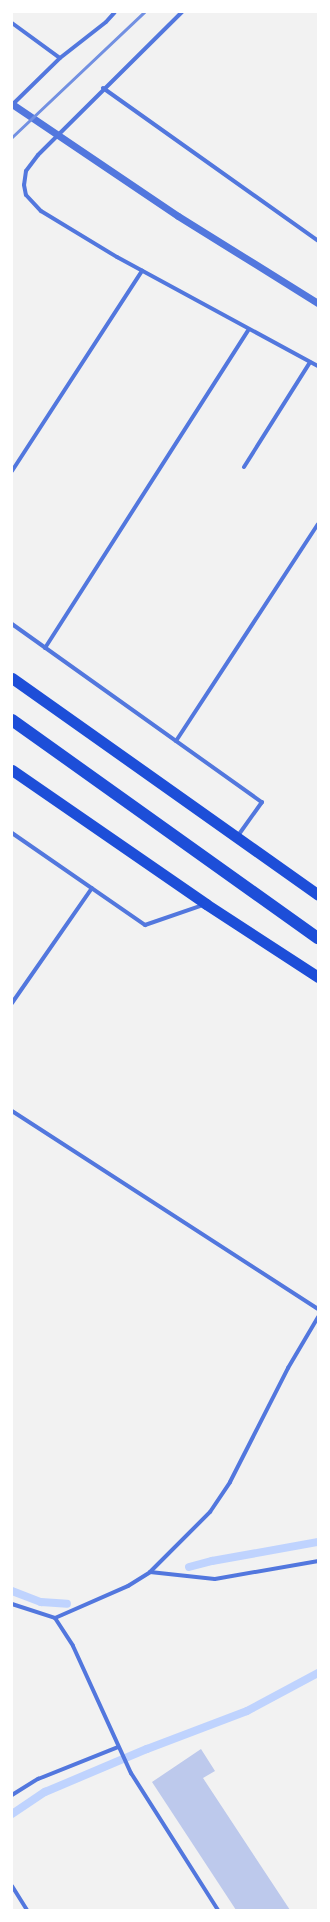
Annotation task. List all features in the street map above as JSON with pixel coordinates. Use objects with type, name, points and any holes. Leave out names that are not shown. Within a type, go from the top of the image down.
[{"type":"highway","points":[[12,678],[318,894]]},
{"type":"highway","points":[[12,720],[318,938]]},
{"type":"highway","points":[[12,770],[206,904],[318,977]]},
{"type":"street","points":[[114,12],[106,22],[60,58],[12,104],[178,216],[318,303]]},
{"type":"street","points":[[182,12],[103,88],[38,154],[26,171],[26,195],[41,211],[142,271],[248,330],[318,366]]},
{"type":"street","points":[[12,23],[60,58]]},
{"type":"street","points":[[103,88],[318,241]]},
{"type":"street","points":[[12,471],[142,271]]},
{"type":"street","points":[[45,648],[248,330]]},
{"type":"street","points":[[244,467],[310,362]]},
{"type":"street","points":[[176,741],[318,524]]},
{"type":"street","points":[[12,624],[262,802],[237,837]]},
{"type":"street","points":[[12,833],[145,925],[206,904]]},
{"type":"street","points":[[12,1003],[92,888]]},
{"type":"street","points":[[12,1111],[318,1309]]},
{"type":"street","points":[[55,1618],[128,1586],[150,1572],[210,1512],[230,1482],[288,1368],[318,1316]]},
{"type":"street","points":[[150,1572],[215,1580],[318,1561]]},
{"type":"street","points":[[12,1604],[55,1618],[73,1646],[131,1773],[218,1910]]},
{"type":"street","points":[[12,1795],[38,1779],[118,1747]]},
{"type":"street","points":[[12,1886],[27,1910]]},
{"type":"building","points":[[201,1749],[215,1771],[203,1778],[290,1910],[236,1910],[152,1782]]},
{"type":"waterway","points":[[189,1567],[212,1561],[318,1542]]},
{"type":"waterway","points":[[12,1591],[41,1602],[67,1604]]},
{"type":"waterway","points":[[12,1814],[45,1792],[147,1749],[247,1711],[318,1673]]},
{"type":"railway","points":[[12,137],[144,12]]}]
